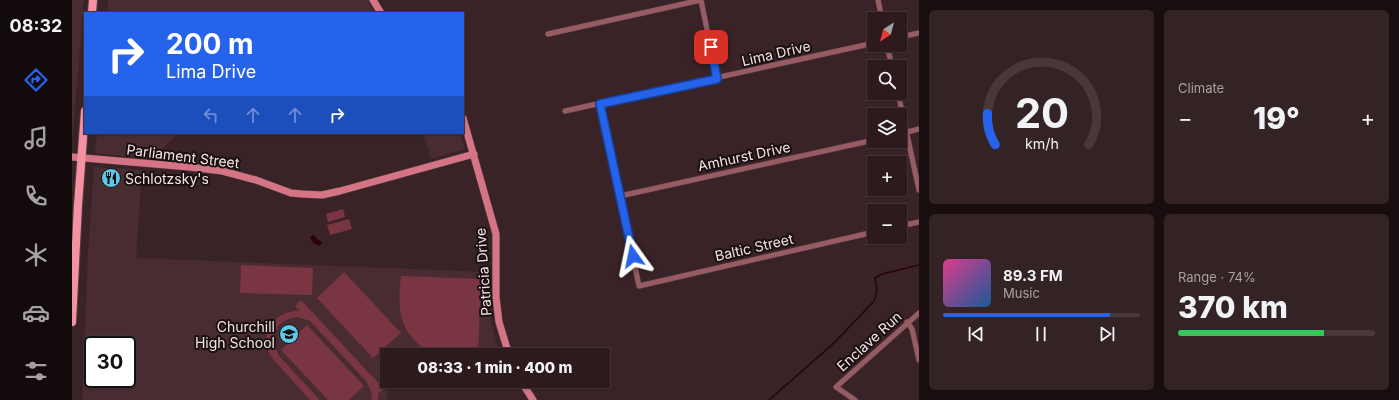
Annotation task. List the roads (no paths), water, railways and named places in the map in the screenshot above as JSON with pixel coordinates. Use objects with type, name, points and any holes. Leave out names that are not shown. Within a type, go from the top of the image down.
[{"type":"main road","points":[[92,12],[93,0]]},
{"type":"main road","points":[[72,322],[84,123]]},
{"type":"street","points":[[373,0],[380,12]]},
{"type":"street","points":[[548,34],[701,0],[717,79]]},
{"type":"street","points":[[878,0],[881,12]]},
{"type":"street","points":[[907,35],[919,32]]},
{"type":"street","name":"Lima Drive","points":[[565,111],[717,79],[867,45]]},
{"type":"street","points":[[600,104],[620,196]]},
{"type":"street","name":"Patricia Drive","points":[[464,121],[496,234],[496,297],[499,322],[507,348]]},
{"type":"street","points":[[919,129],[907,132],[919,190]]},
{"type":"street","name":"Amhurst Drive","points":[[620,196],[867,142]]},
{"type":"street","name":"Parliament Street","points":[[72,157],[222,171],[256,180],[291,193],[322,195],[474,154]]},
{"type":"street","name":"Baltic Street","points":[[620,196],[639,286],[867,234]]},
{"type":"street","points":[[907,225],[919,222]]},
{"type":"street","name":"Enclave Run","points":[[855,400],[836,387],[907,322],[919,313]]},
{"type":"street","points":[[907,322],[912,330],[919,360]]},
{"type":"street","points":[[525,388],[533,400]]},
{"type":"waterway","points":[[769,400],[834,343],[874,301],[877,291],[875,278],[882,274],[919,265]]},
{"type":"place","name":"Schlotzsky's","points":[[111,178]]},
{"type":"place","name":"Churchill High School","points":[[289,334]]}]
